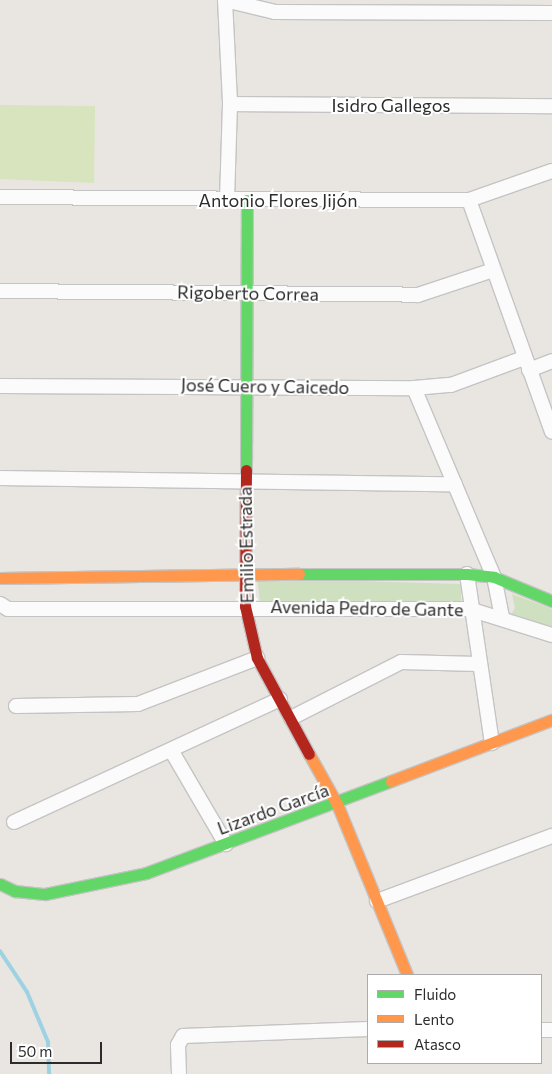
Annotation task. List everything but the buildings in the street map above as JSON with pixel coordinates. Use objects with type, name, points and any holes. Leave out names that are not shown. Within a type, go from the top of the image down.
[{"type":"street","points":[[227,200],[230,104],[225,0],[276,12],[552,13]]},
{"type":"street","name":"Isidro Gallegos","points":[[230,104],[552,106]]},
{"type":"street","name":"Antonio Flores Jijón","points":[[0,197],[227,200],[468,200],[552,171]]},
{"type":"street","name":"Emilio Estrada","points":[[248,200],[245,293],[243,576],[245,606],[257,658],[337,804],[407,974]]},
{"type":"street","points":[[468,200],[552,432]]},
{"type":"street","name":"Rigoberto Correa","points":[[0,291],[418,295],[493,270]]},
{"type":"street","name":"José Cuero y Caicedo","points":[[0,386],[245,385],[414,388],[451,385],[527,364],[552,361]]},
{"type":"street","points":[[414,388],[494,577],[502,617]]},
{"type":"street","points":[[0,478],[245,479],[455,484]]},
{"type":"street","name":"Avenida Pedro de Gante","points":[[0,578],[7,574],[243,576],[467,574],[494,577],[552,601]]},
{"type":"street","points":[[467,574],[469,609],[492,743]]},
{"type":"street","name":"Avenida Pedro de Gante","points":[[0,604],[8,609],[245,606],[469,609],[502,617],[552,635]]},
{"type":"street","points":[[16,706],[151,701],[257,658]]},
{"type":"street","points":[[291,718],[402,662],[478,664]]},
{"type":"street","points":[[14,822],[280,699]]},
{"type":"street","name":"Lizardo García","points":[[0,884],[15,891],[76,892],[146,873],[337,804],[552,720]]},
{"type":"street","points":[[171,750],[226,844]]},
{"type":"street","points":[[377,901],[552,836]]},
{"type":"street","points":[[179,1074],[178,1045],[183,1036],[367,1029]]},
{"type":"green space","points":[[0,105],[95,106],[94,183],[0,179]]},
{"type":"green space","points":[[257,578],[461,584],[461,605],[260,601]]},
{"type":"green space","points":[[512,594],[552,609],[552,631],[510,616],[515,608]]},
{"type":"waterway","points":[[0,951],[27,992],[48,1042],[49,1074]]},
{"type":"traffic: fast","points":[[246,470],[247,200]]},
{"type":"traffic: fast","points":[[299,574],[467,574],[494,577],[552,601]]},
{"type":"traffic: fast","points":[[0,884],[15,891],[45,894],[146,873],[391,781]]},
{"type":"traffic: slow","points":[[0,578],[299,574]]},
{"type":"traffic: slow","points":[[391,781],[552,720]]},
{"type":"traffic: slow","points":[[309,754],[337,804],[407,974]]},
{"type":"traffic: jam","points":[[246,470],[245,606],[257,658],[309,754]]}]
